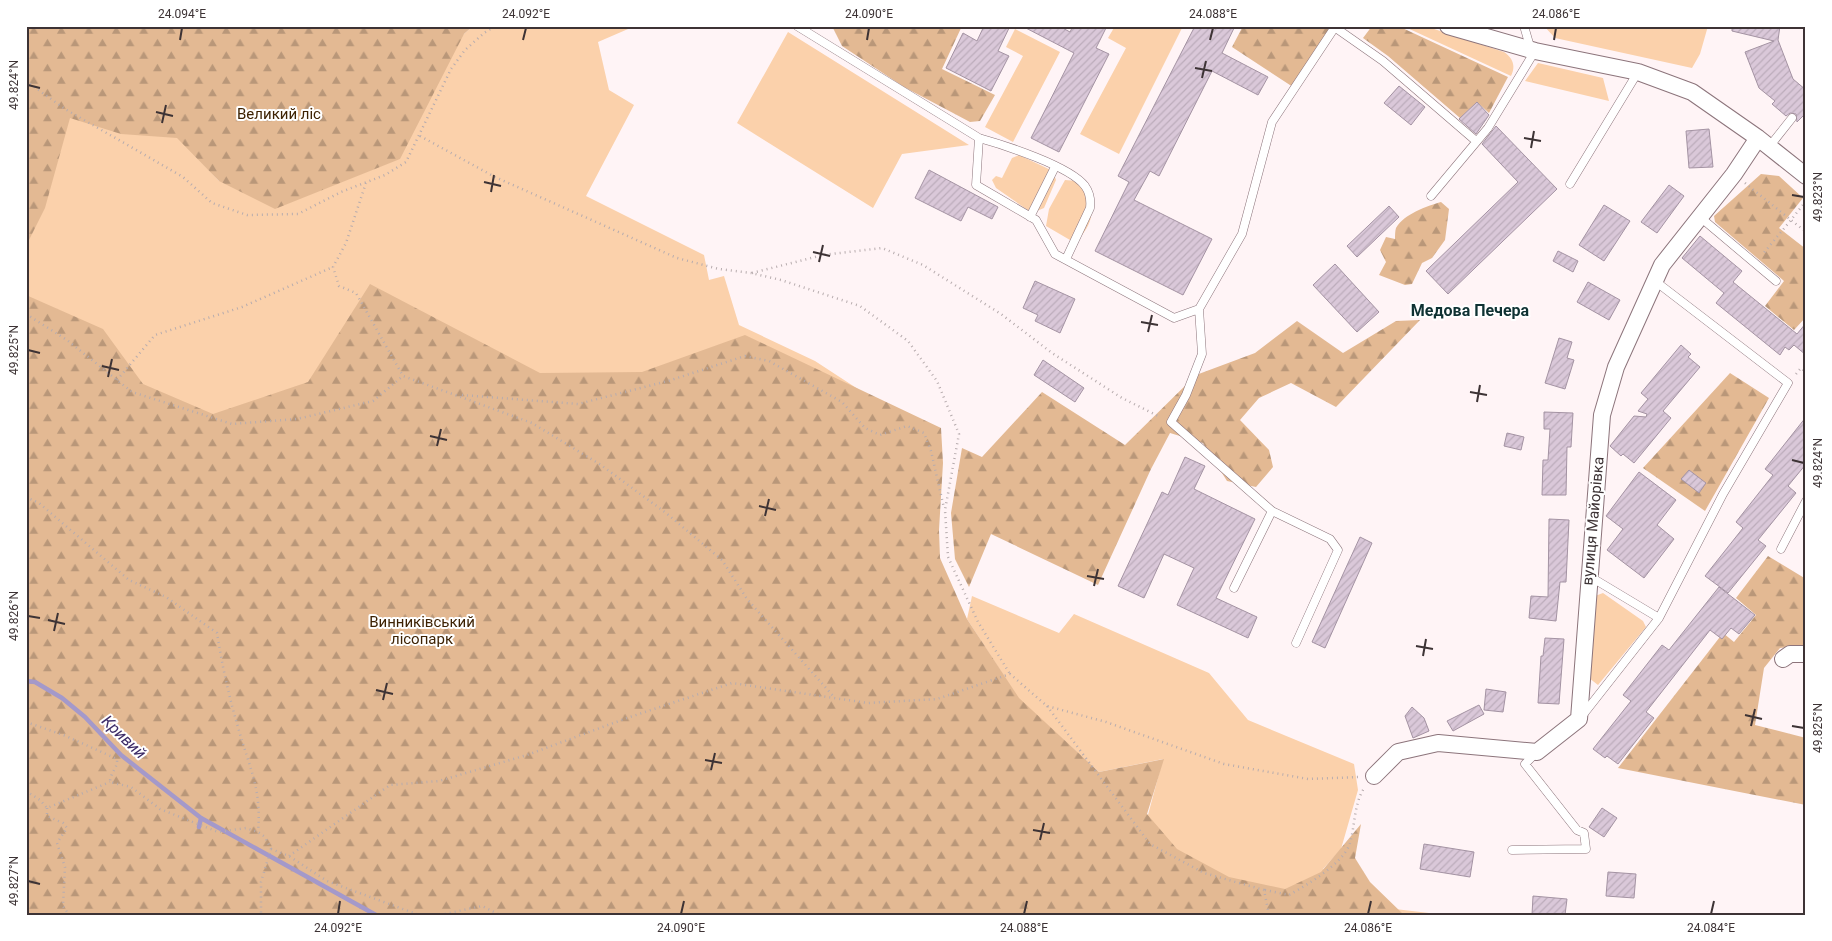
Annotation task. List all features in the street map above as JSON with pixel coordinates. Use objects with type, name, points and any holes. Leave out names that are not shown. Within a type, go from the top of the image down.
[{"type":"street","points":[[1448,26],[1533,50],[1638,72],[1692,92],[1804,172]]},
{"type":"street","name":"вулиця Майорівка","points":[[1579,720],[1588,576],[1602,415],[1616,367],[1662,265],[1734,174],[1764,143]]},
{"type":"street","points":[[1783,659],[1790,654],[1806,654]]},
{"type":"street","points":[[1374,776],[1398,752],[1438,743],[1537,752],[1579,720]]},
{"type":"lane","points":[[797,26],[979,138],[1021,150],[1081,182],[1089,194],[1088,215],[1066,259]]},
{"type":"lane","points":[[1431,196],[1488,128],[1533,50],[1524,26]]},
{"type":"lane","points":[[1296,643],[1338,550],[1330,539],[1272,511],[1170,422],[1186,395],[1202,354],[1199,309],[1242,234],[1272,122],[1334,27],[1383,61],[1476,141]]},
{"type":"lane","points":[[1570,184],[1638,72]]},
{"type":"lane","points":[[1764,143],[1792,118]]},
{"type":"lane","points":[[979,138],[976,185],[1036,220],[1055,254],[1174,318],[1199,309]]},
{"type":"lane","points":[[1030,217],[1055,167]]},
{"type":"lane","points":[[1700,217],[1776,281]]},
{"type":"lane","points":[[1579,720],[1659,618],[1723,494],[1788,383],[1655,281]]},
{"type":"lane","points":[[1781,549],[1806,500]]},
{"type":"lane","points":[[1234,588],[1272,511]]},
{"type":"lane","points":[[1588,576],[1659,618]]},
{"type":"lane","points":[[1512,850],[1586,849],[1584,833],[1577,830],[1525,764],[1537,752]]},
{"type":"path","points":[[26,81],[65,110],[184,177],[212,203],[247,215],[298,214],[385,175],[406,162],[451,69],[465,50],[495,26]]},
{"type":"path","points":[[420,136],[494,177],[677,258],[719,270],[751,273],[781,280],[860,306],[908,341],[937,381],[959,434],[945,510]]},
{"type":"path","points":[[1734,174],[1806,232]]},
{"type":"path","points":[[118,380],[155,335],[242,307],[333,267],[346,243],[366,183]]},
{"type":"path","points":[[1755,263],[1806,201]]},
{"type":"path","points":[[751,273],[823,255],[882,248],[922,265],[1001,314],[1052,353],[1122,398],[1170,422]]},
{"type":"path","points":[[333,267],[339,286],[356,293],[403,376],[532,423],[601,465],[666,513],[722,560],[747,599],[835,698]]},
{"type":"path","points":[[26,314],[67,340],[132,392],[232,424],[298,419],[373,401],[403,376]]},
{"type":"path","points":[[457,395],[578,404],[668,381],[745,356],[768,361],[842,402],[865,428],[873,432],[880,435],[907,426],[924,433],[931,451],[945,510],[948,557],[978,622],[1010,674],[1047,706],[1150,844],[1204,873],[1264,890],[1290,895],[1319,877],[1349,845],[1363,790],[1374,776]]},
{"type":"path","points":[[26,497],[39,503],[129,580],[166,597],[218,633],[238,728],[252,768],[261,807],[258,832]]},
{"type":"path","points":[[289,856],[390,785],[439,781],[527,755],[732,683],[868,703],[937,699],[1010,674]]},
{"type":"path","points":[[1047,706],[1106,722],[1224,764],[1308,779],[1374,776]]},
{"type":"path","points":[[26,722],[66,736],[117,759],[117,767],[110,777],[110,782]]},
{"type":"path","points":[[47,808],[110,782],[131,787],[160,808],[218,832],[246,828],[258,832],[265,837],[270,849],[261,882],[261,915]]},
{"type":"path","points":[[26,791],[40,800],[47,808],[47,816],[63,823],[67,828],[57,843],[65,867],[63,906],[68,915]]},
{"type":"path","points":[[270,849],[289,856],[327,881],[419,915]]},
{"type":"path","points":[[1264,890],[1269,915]]},
{"type":"path","points":[[440,915],[482,906],[500,915]]},
{"type":"green space","name":"Винниківський лісопарк","points":[[26,26],[465,26],[195,155],[219,181],[464,34],[473,26],[635,26],[598,42],[609,90],[634,105],[586,196],[704,255],[709,280],[724,276],[739,325],[815,361],[930,436],[922,508],[957,684],[1015,693],[967,619],[972,596],[1059,633],[1074,614],[1209,673],[1248,720],[1354,764],[1358,790],[1341,849],[1323,869],[1395,909],[1446,915],[26,915]],"holes":[[[1031,710],[1099,772],[1163,759],[1148,815],[1064,767]]]},
{"type":"green space","name":"Великий ліс","points":[[26,26],[473,26],[464,34],[400,159],[275,209],[219,181],[177,138],[121,134],[70,118],[45,208],[26,246]]},
{"type":"green space","points":[[832,26],[962,26],[942,69],[995,95],[980,121],[970,122],[904,87],[842,46]]},
{"type":"green space","points":[[1115,26],[1183,26],[1119,154],[1080,134],[1126,48],[1108,38]]},
{"type":"green space","points":[[1243,26],[1332,26],[1293,87],[1232,47]]},
{"type":"green space","points":[[1372,26],[1398,26],[1508,77],[1489,113],[1477,102],[1460,118],[1388,56],[1363,38]]},
{"type":"green space","points":[[1403,26],[1425,26],[1504,52],[1513,62],[1511,76]]},
{"type":"green space","points":[[1544,26],[1708,26],[1700,54],[1692,68],[1555,38]]},
{"type":"green space","points":[[1015,29],[1060,52],[1013,142],[985,127],[1023,56],[1006,47]]},
{"type":"green space","points":[[788,32],[969,145],[902,154],[873,208],[737,123]]},
{"type":"green space","points":[[1538,63],[1603,78],[1609,101],[1525,81]]},
{"type":"green space","points":[[1019,155],[1053,171],[1056,180],[1044,208],[1032,213],[996,188],[992,180],[996,176],[1002,178],[1012,158]]},
{"type":"green space","points":[[1761,174],[1779,176],[1803,198],[1779,228],[1806,249],[1806,317],[1794,330],[1765,306],[1784,281],[1715,222],[1714,216]]},
{"type":"green space","points":[[1065,180],[1077,181],[1090,203],[1091,217],[1089,224],[1078,240],[1070,240],[1046,226],[1049,209]]},
{"type":"green space","points":[[1441,202],[1449,209],[1445,240],[1432,258],[1422,263],[1412,284],[1405,285],[1379,275],[1386,262],[1380,250],[1386,237],[1395,239],[1396,228],[1404,219],[1423,208]]},
{"type":"green space","name":"Винниківський лісопарк","points":[[370,284],[540,373],[642,372],[745,335],[941,428],[943,463],[939,530],[940,558],[967,619],[1019,698],[1099,772],[1164,759],[1147,814],[1177,849],[1229,877],[1285,889],[1321,872],[1361,824],[1355,858],[1370,882],[1404,915],[26,915],[26,295],[103,329],[143,384],[213,414],[308,382]]},
{"type":"green space","points":[[1420,320],[1336,407],[1291,383],[1259,398],[1240,420],[1269,450],[1273,467],[1256,487],[1227,481],[1203,443],[1170,433],[1151,469],[1098,585],[991,534],[969,587],[955,559],[951,513],[962,448],[982,457],[1042,392],[1125,445],[1196,375],[1255,353],[1297,321],[1343,353],[1396,321]]},
{"type":"green space","points":[[1730,373],[1769,398],[1705,511],[1643,468]]},
{"type":"green space","points":[[1768,556],[1806,579],[1806,645],[1780,648],[1764,668],[1755,725],[1806,738],[1806,805],[1618,768],[1723,633],[1734,642],[1756,615],[1736,598]]},
{"type":"green space","points":[[1603,593],[1643,621],[1646,627],[1598,685],[1589,678],[1595,596]]},
{"type":"building","points":[[984,26],[1010,26],[998,51],[1009,56],[991,91],[946,68],[963,33],[977,41]]},
{"type":"building","points":[[1022,26],[1059,26],[1070,32],[1073,26],[1107,26],[1096,48],[1109,54],[1059,152],[1031,138],[1074,53]]},
{"type":"building","points":[[1195,26],[1235,26],[1222,53],[1268,77],[1258,95],[1212,71],[1159,176],[1150,171],[1134,200],[1212,239],[1183,295],[1095,251],[1129,182],[1118,176]]},
{"type":"building","points":[[1732,26],[1780,26],[1778,40],[1793,79],[1806,90],[1806,113],[1797,122],[1796,114],[1790,113],[1786,116],[1772,104],[1775,101],[1759,88],[1745,52],[1774,41],[1732,31]]},
{"type":"building","points":[[1399,86],[1425,107],[1411,125],[1384,103]]},
{"type":"building","points":[[1477,102],[1489,115],[1476,134],[1459,119]]},
{"type":"building","points":[[1496,126],[1557,189],[1448,294],[1426,271],[1518,182],[1482,144]]},
{"type":"building","points":[[1709,129],[1713,167],[1689,168],[1686,131]]},
{"type":"building","points":[[929,170],[998,207],[992,219],[968,207],[961,221],[915,198]]},
{"type":"building","points":[[1669,185],[1684,196],[1657,233],[1641,222]]},
{"type":"building","points":[[1604,205],[1630,221],[1604,261],[1579,245]]},
{"type":"building","points":[[1389,206],[1399,217],[1357,257],[1347,246]]},
{"type":"building","points":[[1700,236],[1742,271],[1733,282],[1797,334],[1806,323],[1806,355],[1794,345],[1789,350],[1785,347],[1780,355],[1716,303],[1724,293],[1682,258]]},
{"type":"building","points":[[1558,251],[1578,261],[1573,272],[1553,261]]},
{"type":"building","points":[[1335,264],[1379,312],[1357,332],[1313,285]]},
{"type":"building","points":[[1035,281],[1075,299],[1060,333],[1035,321],[1038,315],[1023,308]]},
{"type":"building","points":[[1588,282],[1620,300],[1609,320],[1577,302]]},
{"type":"building","points":[[1559,338],[1572,342],[1567,358],[1574,360],[1565,389],[1545,383]]},
{"type":"building","points":[[1681,345],[1691,354],[1688,357],[1700,367],[1663,411],[1671,418],[1634,463],[1623,454],[1621,456],[1610,446],[1634,416],[1646,417],[1647,414],[1638,411],[1648,399],[1641,393]]},
{"type":"building","points":[[1043,360],[1084,388],[1075,402],[1034,375]]},
{"type":"building","points":[[1544,412],[1573,413],[1571,447],[1567,447],[1566,495],[1542,495],[1543,460],[1548,460],[1550,429],[1544,429]]},
{"type":"building","points":[[1806,417],[1806,464],[1788,486],[1796,493],[1758,540],[1766,546],[1728,593],[1705,576],[1743,528],[1736,522],[1773,475],[1765,469]]},
{"type":"building","points":[[1507,433],[1524,437],[1521,450],[1504,446]]},
{"type":"building","points":[[1185,457],[1205,466],[1194,489],[1255,519],[1216,598],[1257,617],[1248,638],[1177,605],[1194,568],[1164,554],[1144,598],[1118,586],[1162,492],[1168,495]]},
{"type":"building","points":[[1689,470],[1706,483],[1699,493],[1681,479]]},
{"type":"building","points":[[1639,472],[1676,500],[1657,525],[1674,539],[1644,578],[1607,550],[1623,529],[1606,516]]},
{"type":"building","points":[[1549,519],[1569,520],[1566,582],[1560,582],[1556,621],[1529,618],[1531,596],[1548,597]]},
{"type":"building","points":[[1360,537],[1372,543],[1325,648],[1312,642]]},
{"type":"building","points":[[1719,587],[1755,615],[1739,634],[1731,628],[1722,639],[1710,630],[1646,712],[1654,718],[1618,764],[1607,756],[1605,758],[1593,749],[1631,701],[1623,695],[1662,645],[1669,650]]},
{"type":"building","points":[[1545,638],[1564,639],[1559,704],[1538,703],[1541,656],[1543,656]]},
{"type":"building","points":[[1486,689],[1506,692],[1503,712],[1484,710]]},
{"type":"building","points":[[1479,705],[1484,714],[1453,731],[1447,721]]},
{"type":"building","points":[[1412,707],[1424,718],[1429,731],[1413,738],[1405,716]]},
{"type":"building","points":[[1602,808],[1617,818],[1604,837],[1589,827]]},
{"type":"building","points":[[1424,844],[1474,852],[1470,877],[1420,869]]},
{"type":"building","points":[[1608,872],[1636,874],[1634,898],[1606,896]]},
{"type":"building","points":[[1533,896],[1567,899],[1565,915],[1532,915]]},
{"type":"waterway","name":"Кривий","points":[[26,681],[35,682],[62,698],[85,717],[121,755],[201,818],[376,915]]},
{"type":"waterway","points":[[199,827],[201,818]]},
{"type":"district","name":"Медова Печера","points":[[1470,310]]}]
